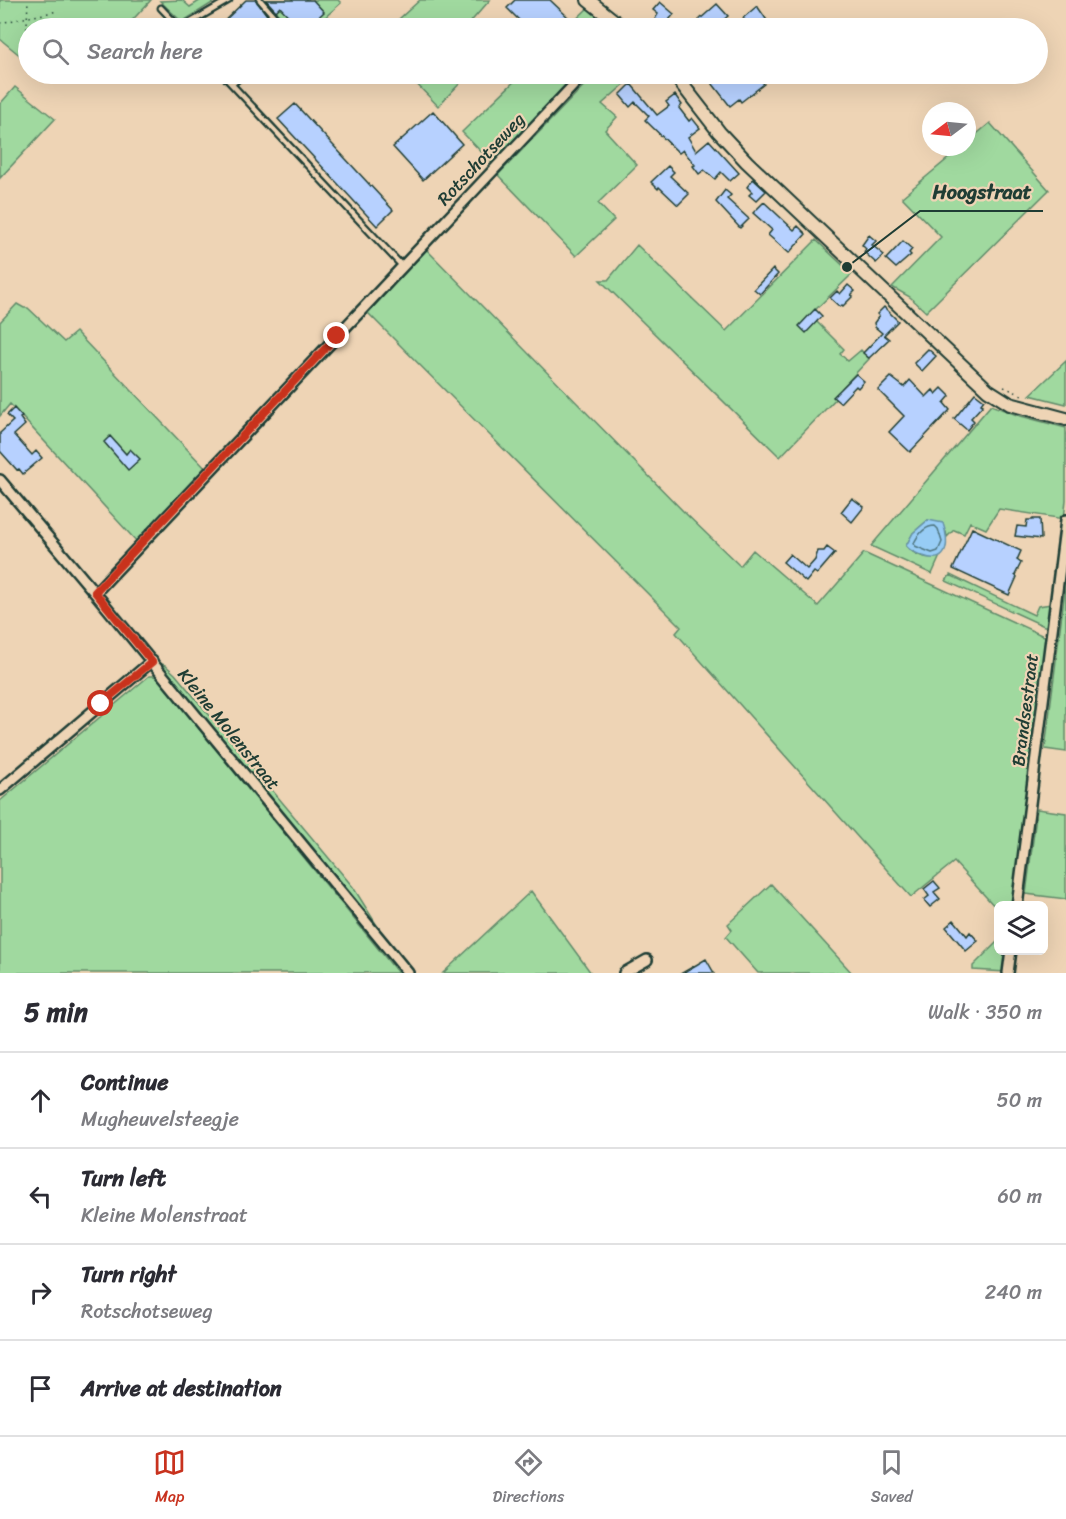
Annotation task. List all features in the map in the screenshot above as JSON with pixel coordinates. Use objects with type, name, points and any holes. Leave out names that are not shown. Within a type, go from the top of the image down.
[{"type":"street","points":[[588,0],[610,18]]},
{"type":"street","name":"Rotschotseweg","points":[[95,592],[575,84]]},
{"type":"street","points":[[682,84],[719,132],[747,162],[988,390],[1010,404],[1066,419]]},
{"type":"street","name":"Kleine Molenstraat","points":[[0,480],[408,973]]},
{"type":"street","name":"Brandsestraat","points":[[1018,901],[1066,520]]},
{"type":"street","points":[[0,790],[152,662]]},
{"type":"street","points":[[1008,973],[1010,955]]},
{"type":"street","points":[[624,973],[647,960]]},
{"type":"lane","points":[[198,18],[229,0]]},
{"type":"lane","points":[[260,0],[275,18]]},
{"type":"lane","points":[[161,8],[170,18]]},
{"type":"lane","points":[[232,84],[402,266]]},
{"type":"path","points":[[27,17],[28,0]]},
{"type":"path","points":[[22,18],[58,11]]},
{"type":"path","points":[[0,23],[18,19]]},
{"type":"path","points":[[1004,386],[1027,397]]},
{"type":"green space","points":[[0,0],[151,0],[134,18],[18,18],[18,54],[0,39]]},
{"type":"green space","points":[[182,0],[190,7],[201,0],[217,0],[188,18],[178,18],[160,1]]},
{"type":"green space","points":[[265,0],[338,0],[341,3],[324,18],[282,18]]},
{"type":"green space","points":[[420,0],[490,0],[474,18],[400,18]]},
{"type":"green space","points":[[588,8],[601,18],[578,18]]},
{"type":"green space","points":[[417,84],[459,84],[438,106]]},
{"type":"green space","points":[[512,84],[567,84],[492,163],[462,132]]},
{"type":"green space","points":[[585,84],[625,84],[602,104],[617,117],[605,130],[637,165],[598,203],[614,220],[576,256],[498,175]]},
{"type":"green space","points":[[15,87],[55,119],[0,178],[0,104]]},
{"type":"green space","points":[[990,123],[1049,190],[926,312],[910,297],[892,287],[941,237],[902,197],[951,156],[976,156],[976,135]]},
{"type":"green space","points":[[816,240],[852,274],[810,315],[844,349],[840,354],[848,361],[861,350],[869,359],[842,388],[843,391],[780,457],[600,280],[608,280],[637,245],[726,331]]},
{"type":"green space","points":[[426,249],[740,566],[753,550],[818,606],[864,553],[1048,638],[1015,901],[994,901],[994,906],[954,862],[911,897],[676,633],[681,627],[368,313]]},
{"type":"green space","points":[[17,304],[28,308],[64,342],[76,332],[207,470],[139,544],[10,404],[0,416],[0,322]]},
{"type":"green space","points":[[1066,361],[1066,404],[1030,395]]},
{"type":"green space","points":[[991,405],[1017,415],[1066,428],[1064,519],[999,509],[986,529],[970,522],[964,534],[954,530],[947,537],[946,532],[928,520],[913,533],[906,546],[922,556],[931,558],[940,556],[932,574],[871,546]]},
{"type":"green space","points":[[950,575],[1034,615],[1038,606],[1052,604],[1049,626],[1044,626],[946,581]]},
{"type":"green space","points":[[1066,581],[1066,752],[1045,749]]},
{"type":"green space","points":[[158,663],[165,665],[175,674],[353,887],[378,927]]},
{"type":"green space","points":[[149,676],[156,676],[398,973],[0,973],[0,801]]},
{"type":"green space","points":[[1037,809],[1066,813],[1066,899],[1026,894]]},
{"type":"green space","points":[[771,884],[852,973],[758,973],[726,937],[732,930],[728,924]]},
{"type":"green space","points":[[531,891],[591,973],[443,973]]},
{"type":"green space","points":[[994,945],[994,955],[1008,955],[1006,972],[973,970],[973,966]]},
{"type":"water","points":[[928,520],[943,523],[945,530],[945,550],[938,558],[923,556],[906,546],[913,533]]},
{"type":"building","points":[[246,0],[256,0],[269,18],[227,18]]},
{"type":"building","points":[[266,0],[313,0],[324,12],[318,18],[290,18],[280,7],[276,11]]},
{"type":"building","points":[[515,0],[550,0],[569,18],[517,18],[507,8]]},
{"type":"building","points":[[660,2],[674,14],[671,18],[656,18],[658,14],[653,10]]},
{"type":"building","points":[[717,4],[728,16],[726,18],[701,18]]},
{"type":"building","points":[[757,6],[765,18],[743,18]]},
{"type":"building","points":[[631,84],[657,115],[669,106],[666,102],[675,95],[682,105],[679,108],[689,121],[692,118],[700,128],[688,137],[696,151],[709,140],[739,173],[730,181],[721,172],[715,179],[704,170],[699,174],[683,150],[679,153],[645,120],[649,116],[635,102],[630,107],[620,95]]},
{"type":"building","points":[[713,84],[764,84],[741,102],[739,99],[730,106]]},
{"type":"building","points":[[295,104],[393,210],[377,226],[278,119]]},
{"type":"building","points":[[433,111],[462,144],[423,180],[393,147]]},
{"type":"building","points":[[668,166],[674,172],[670,176],[689,194],[678,205],[651,182]]},
{"type":"building","points":[[753,179],[766,191],[756,201],[749,195],[752,192],[747,187]]},
{"type":"building","points":[[725,190],[731,195],[727,199],[749,219],[740,228],[716,202]]},
{"type":"building","points":[[764,202],[794,230],[798,226],[806,234],[789,253],[768,235],[772,230],[753,213]]},
{"type":"building","points":[[869,235],[876,241],[872,245],[884,255],[876,263],[864,252],[866,249],[862,245]]},
{"type":"building","points":[[903,241],[912,249],[909,253],[911,255],[896,268],[886,259]]},
{"type":"building","points":[[773,269],[778,274],[760,294],[754,289]]},
{"type":"building","points":[[848,285],[855,291],[851,295],[853,296],[840,307],[830,298],[837,291],[840,294]]},
{"type":"building","points":[[884,307],[898,321],[884,335],[889,339],[869,358],[863,353],[882,333],[874,323],[879,316],[877,314]]},
{"type":"building","points":[[815,309],[822,316],[806,333],[799,326]]},
{"type":"building","points":[[928,349],[936,356],[922,371],[914,363]]},
{"type":"building","points":[[856,374],[864,381],[840,403],[833,397]]},
{"type":"building","points":[[891,377],[904,387],[910,380],[926,397],[933,390],[936,394],[942,388],[950,396],[944,403],[950,410],[910,452],[889,432],[904,416],[878,390]]},
{"type":"building","points":[[975,393],[984,400],[981,404],[983,405],[971,418],[974,421],[967,430],[954,419]]},
{"type":"building","points":[[14,408],[22,417],[20,418],[25,425],[14,435],[32,455],[36,451],[42,458],[23,474],[0,451],[0,433],[13,421],[7,415]]},
{"type":"building","points":[[110,436],[126,454],[130,449],[140,459],[128,470],[104,442]]},
{"type":"building","points":[[852,498],[864,507],[852,522],[841,512]]},
{"type":"building","points":[[1040,519],[1041,539],[1015,536],[1017,526],[1026,527],[1027,520]]},
{"type":"building","points":[[972,528],[1021,551],[1017,560],[1021,563],[1009,595],[953,569]]},
{"type":"building","points":[[827,547],[835,553],[817,574],[814,572],[806,582],[783,562],[790,554],[807,569],[815,560],[818,551],[824,551]]},
{"type":"building","points":[[934,881],[940,888],[934,892],[940,899],[930,907],[924,900],[929,896],[924,889]]},
{"type":"building","points":[[954,920],[967,936],[970,932],[978,941],[966,951],[946,927]]},
{"type":"building","points":[[706,959],[714,973],[682,973],[696,965]]},
{"type":"place","name":"Hoogstraat","points":[[847,267]]},
{"type":"route","points":[[101,704],[152,662],[95,592],[337,336]]}]
